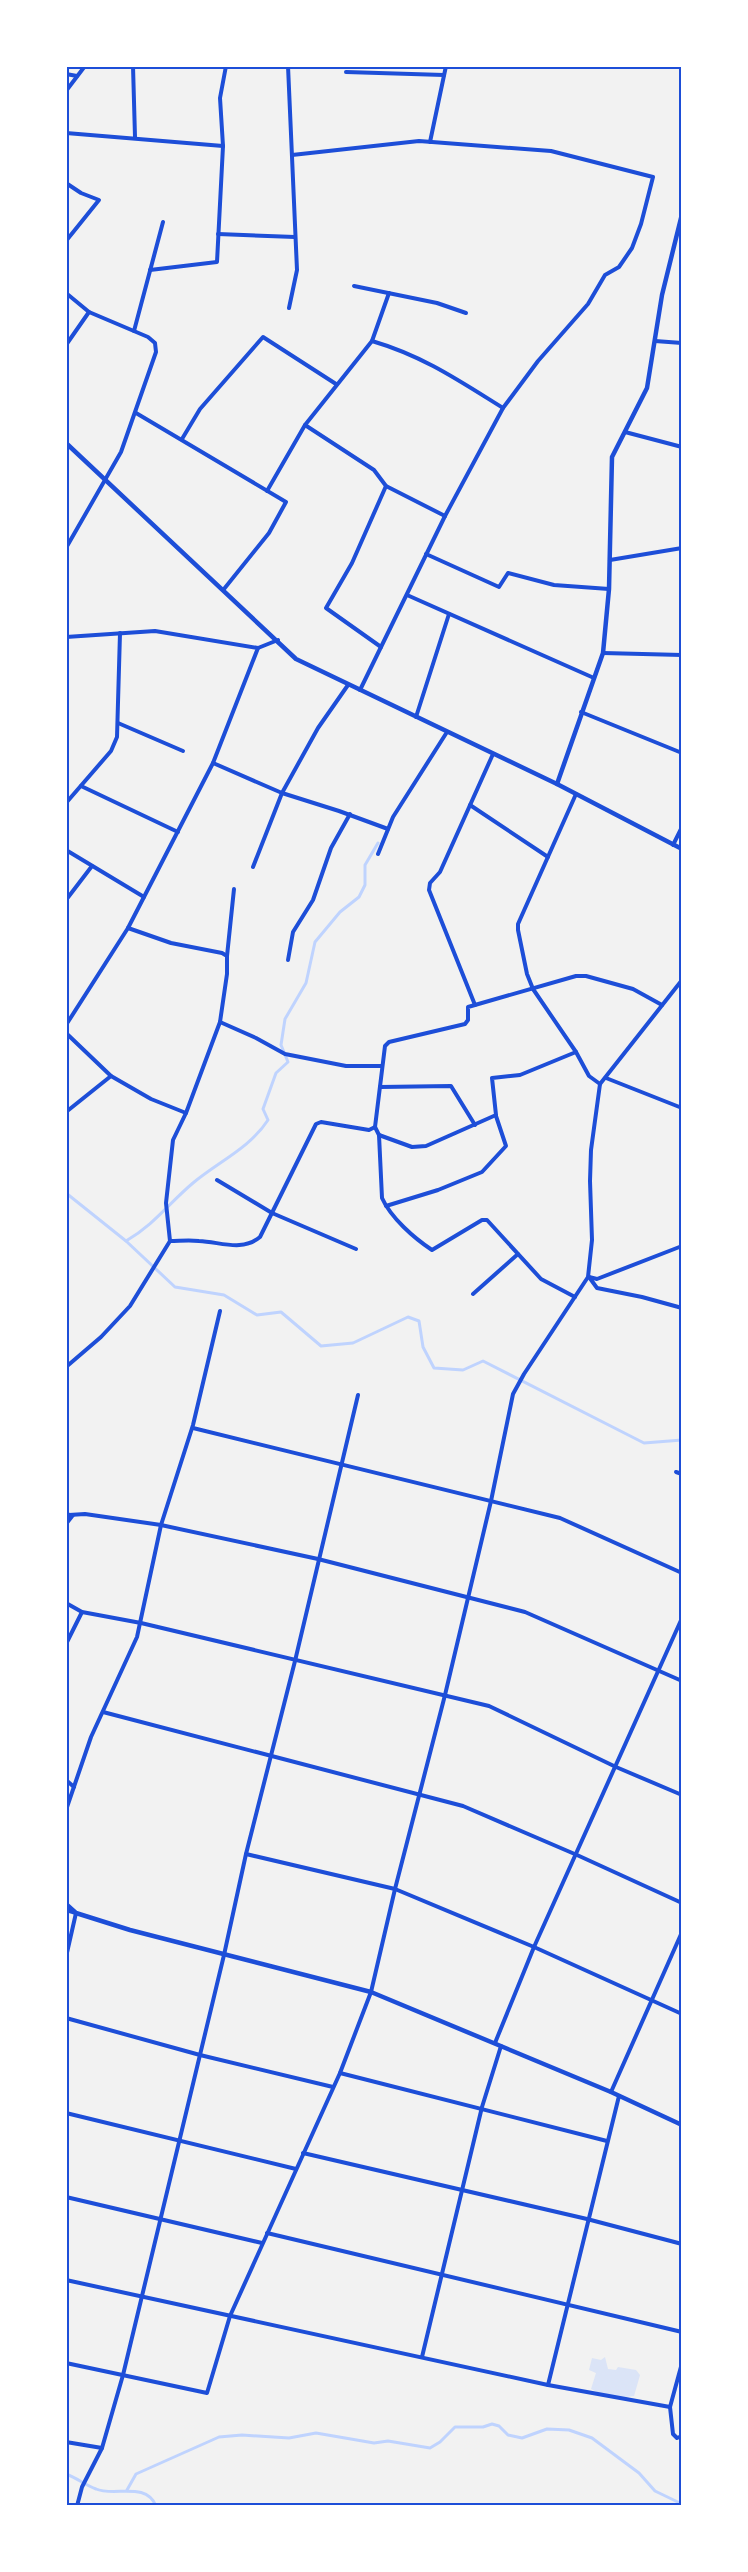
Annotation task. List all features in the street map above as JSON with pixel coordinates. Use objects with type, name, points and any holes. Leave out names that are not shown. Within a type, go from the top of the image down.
[{"type":"street","points":[[66,91],[85,66]]},
{"type":"street","points":[[133,66],[135,137]]},
{"type":"street","points":[[150,270],[217,262],[223,146],[220,98],[226,66]]},
{"type":"street","points":[[288,66],[297,270],[289,308]]},
{"type":"street","points":[[387,73],[389,66]]},
{"type":"street","points":[[430,142],[446,66]]},
{"type":"street","points":[[346,72],[444,75]]},
{"type":"street","points":[[66,74],[77,76]]},
{"type":"street","points":[[66,133],[223,146]]},
{"type":"street","points":[[292,155],[430,142],[551,151],[653,177],[641,224],[632,248],[619,267],[605,275],[588,304],[538,361],[503,408],[444,516],[360,690]]},
{"type":"street","points":[[66,183],[81,193],[99,200],[66,241]]},
{"type":"street","points":[[557,784],[603,653],[609,589],[612,457],[647,388],[662,295],[682,214]]},
{"type":"street","points":[[134,331],[163,222]]},
{"type":"street","points":[[218,234],[296,237]]},
{"type":"street","points":[[354,286],[437,303],[466,314]]},
{"type":"street","points":[[66,293],[89,312],[134,331],[155,343],[156,352],[121,452],[66,548]]},
{"type":"street","points":[[267,491],[305,425],[372,340],[389,293]]},
{"type":"street","points":[[66,345],[89,312]]},
{"type":"street","points":[[182,439],[200,409],[263,337],[336,384]]},
{"type":"street","points":[[372,340],[405,350],[432,364],[503,408]]},
{"type":"street","points":[[655,341],[682,343]]},
{"type":"street","points":[[136,413],[286,502],[269,533],[224,589]]},
{"type":"street","points":[[305,425],[374,470],[386,486],[444,516]]},
{"type":"street","points":[[625,432],[682,447]]},
{"type":"street","points":[[66,443],[106,478],[296,659],[557,784],[682,849]]},
{"type":"street","points":[[381,647],[326,608],[352,563],[386,486]]},
{"type":"street","points":[[610,561],[682,548]]},
{"type":"street","points":[[426,554],[499,587],[508,573],[554,585],[609,589]]},
{"type":"street","points":[[407,595],[594,678]]},
{"type":"street","points":[[416,717],[449,614]]},
{"type":"street","points":[[66,637],[154,631],[258,648],[278,640]]},
{"type":"street","points":[[66,803],[111,751],[117,737],[120,633]]},
{"type":"street","points":[[66,1025],[128,928],[178,832],[213,763],[258,648]]},
{"type":"street","points":[[603,653],[682,655]]},
{"type":"street","points":[[253,867],[282,793],[318,728],[348,685]]},
{"type":"street","points":[[581,712],[682,753]]},
{"type":"street","points":[[118,723],[183,751]]},
{"type":"street","points":[[378,854],[388,829],[447,732]]},
{"type":"street","points":[[475,1005],[429,890],[430,883],[440,872],[493,754]]},
{"type":"street","points":[[213,763],[282,793],[350,814],[388,829]]},
{"type":"street","points":[[81,786],[178,832]]},
{"type":"street","points":[[576,794],[519,924],[526,974],[533,989],[576,1052],[590,1077],[600,1084]]},
{"type":"street","points":[[470,805],[548,857]]},
{"type":"street","points":[[288,960],[293,932],[313,900],[332,848],[350,814]]},
{"type":"street","points":[[674,845],[682,827]]},
{"type":"street","points":[[66,850],[144,897]]},
{"type":"street","points":[[66,900],[92,866]]},
{"type":"street","points":[[66,1367],[130,1306],[170,1241],[166,1203],[173,1140],[186,1113],[220,1022],[227,974],[234,889]]},
{"type":"street","points":[[128,928],[171,943],[227,956]]},
{"type":"street","points":[[575,1297],[541,1279],[487,1220],[482,1220],[432,1250],[421,1242],[386,1206],[382,1198],[379,1135],[375,1127],[385,1046],[389,1042],[465,1024],[468,1020],[468,1007],[576,976],[586,976],[633,989],[662,1005]]},
{"type":"street","points":[[66,2363],[207,2393],[230,2316],[340,2073],[371,1992],[445,1695],[491,1501],[513,1394],[588,1277],[592,1240],[591,1150],[600,1084],[682,980]]},
{"type":"street","points":[[220,1022],[285,1054],[346,1066],[382,1066]]},
{"type":"street","points":[[66,1033],[111,1076],[151,1099],[186,1113]]},
{"type":"street","points":[[386,1206],[438,1190],[482,1172],[506,1146],[496,1115],[492,1078],[520,1075],[576,1052]]},
{"type":"street","points":[[66,1112],[111,1076]]},
{"type":"street","points":[[606,1078],[682,1108]]},
{"type":"street","points":[[380,1087],[451,1086],[475,1125]]},
{"type":"street","points":[[379,1135],[412,1147],[426,1146],[496,1115]]},
{"type":"street","points":[[170,1241],[201,1240],[236,1246],[253,1243],[260,1237],[316,1124],[321,1122],[369,1130],[375,1127]]},
{"type":"street","points":[[217,1180],[272,1213],[356,1249]]},
{"type":"street","points":[[588,1277],[597,1279],[682,1246]]},
{"type":"street","points":[[472,1294],[518,1254]]},
{"type":"street","points":[[588,1277],[597,1288],[682,1308]]},
{"type":"street","points":[[66,1810],[91,1737],[137,1637],[161,1525],[192,1428],[220,1311]]},
{"type":"street","points":[[77,2506],[82,2487],[102,2448],[123,2376],[246,1854],[295,1661],[358,1395]]},
{"type":"street","points":[[192,1428],[560,1518],[682,1573]]},
{"type":"street","points":[[676,1472],[682,1474]]},
{"type":"street","points":[[66,1513],[161,1525],[318,1559],[525,1612],[682,1681]]},
{"type":"street","points":[[66,1524],[73,1515]]},
{"type":"street","points":[[66,1604],[82,1612],[141,1623],[489,1706],[615,1767],[682,1795]]},
{"type":"street","points":[[66,1644],[82,1612]]},
{"type":"street","points":[[495,2043],[534,1947],[682,1617]]},
{"type":"street","points":[[103,1712],[463,1806],[682,1903]]},
{"type":"street","points":[[66,1780],[75,1788]]},
{"type":"street","points":[[246,1854],[395,1889],[534,1947],[682,2014]]},
{"type":"street","points":[[66,1904],[76,1913]]},
{"type":"street","points":[[66,1910],[224,1955],[371,1992],[611,2092],[682,2125]]},
{"type":"street","points":[[66,1957],[76,1913]]},
{"type":"street","points":[[611,2092],[682,1932]]},
{"type":"street","points":[[66,2018],[200,2055],[333,2087]]},
{"type":"street","points":[[422,2357],[482,2108],[501,2046]]},
{"type":"street","points":[[340,2073],[607,2141]]},
{"type":"street","points":[[548,2385],[566,2303],[619,2096]]},
{"type":"street","points":[[66,2113],[296,2169]]},
{"type":"street","points":[[303,2153],[587,2219],[682,2244]]},
{"type":"street","points":[[66,2197],[262,2243]]},
{"type":"street","points":[[267,2233],[682,2332]]},
{"type":"street","points":[[66,2280],[548,2385],[670,2407]]},
{"type":"street","points":[[682,2364],[670,2407],[673,2434],[677,2438],[682,2436]]},
{"type":"street","points":[[66,2442],[102,2448]]},
{"type":"shaded area","points":[[605,2357],[608,2369],[616,2370],[618,2367],[636,2370],[640,2375],[634,2396],[612,2397],[591,2389],[596,2373],[589,2370],[592,2358],[601,2360]]},
{"type":"waterway","points":[[126,1241],[154,1220],[193,1183],[243,1147],[268,1120],[263,1109],[276,1073],[288,1062],[281,1045],[285,1019],[306,983],[315,942],[340,912],[359,897],[365,885],[365,865],[378,843]]},
{"type":"waterway","points":[[66,1193],[126,1241],[175,1287],[224,1295],[257,1315],[281,1312],[321,1346],[353,1343],[408,1317],[419,1321],[423,1347],[434,1368],[463,1370],[483,1361],[644,1443],[682,1440]]},
{"type":"waterway","points":[[127,2490],[136,2474],[219,2437],[242,2435],[289,2438],[316,2433],[374,2443],[388,2441],[430,2448],[440,2442],[455,2427],[483,2427],[492,2424],[499,2426],[508,2435],[522,2438],[547,2429],[569,2430],[592,2438],[639,2473],[655,2491],[682,2504]]},
{"type":"waterway","points":[[66,2474],[103,2491],[129,2491],[145,2494],[156,2506]]}]
